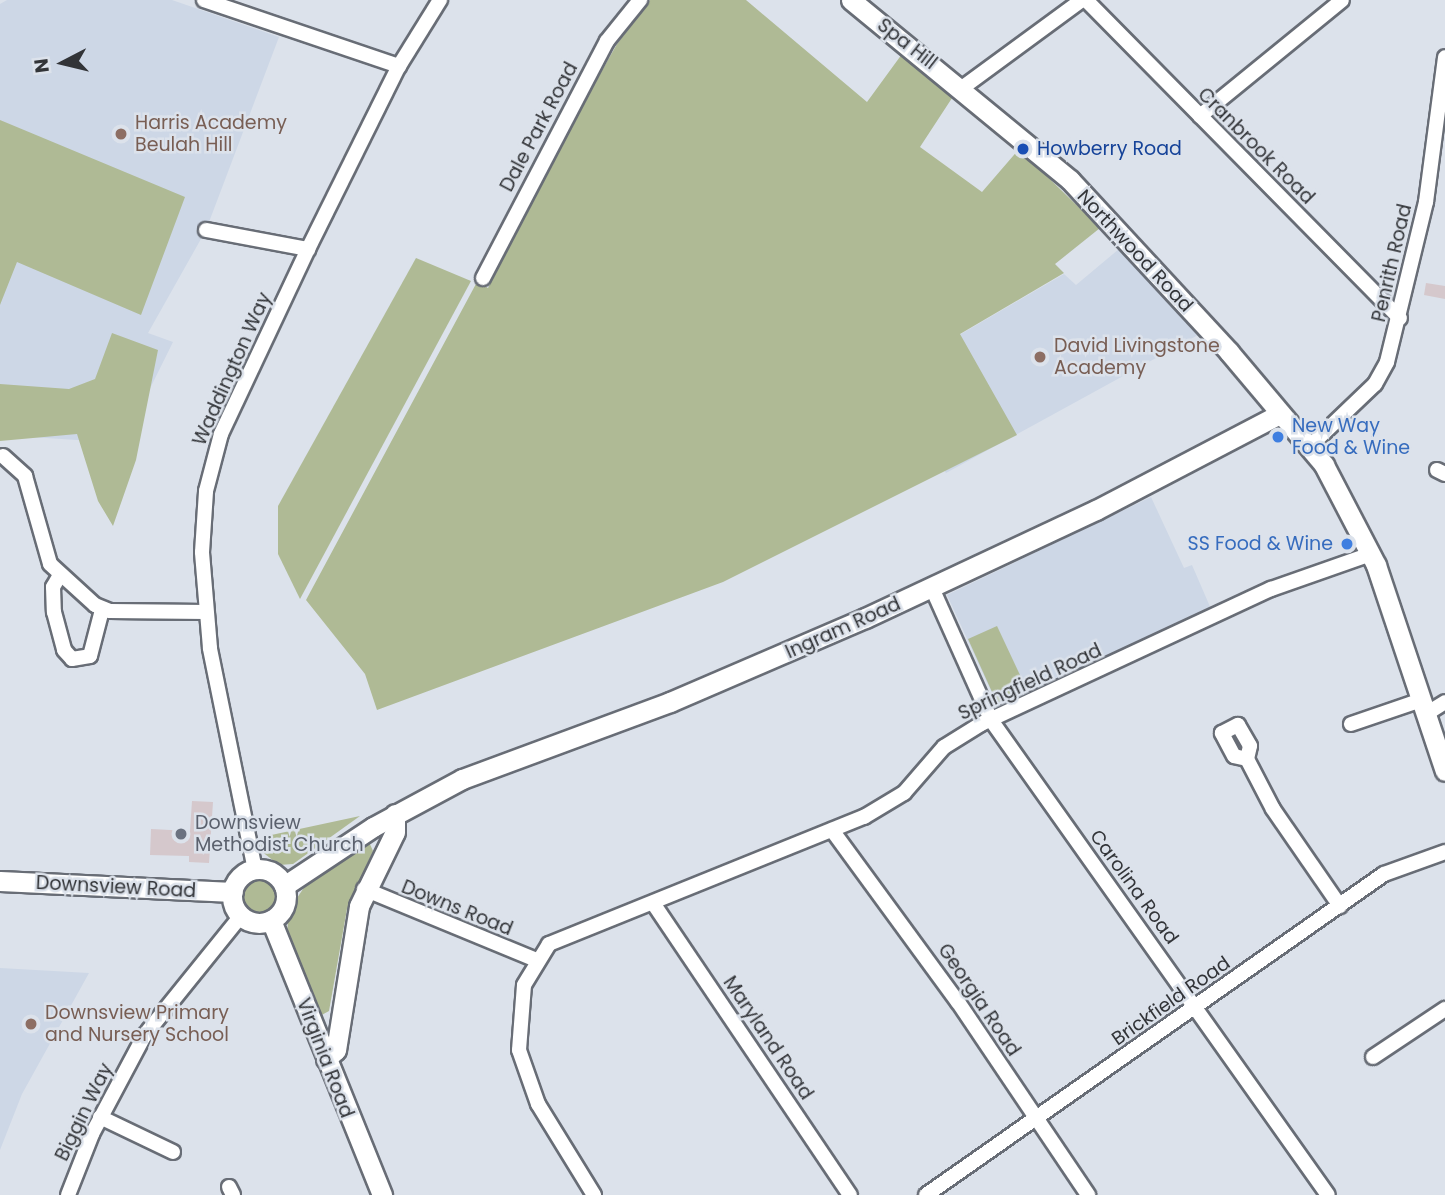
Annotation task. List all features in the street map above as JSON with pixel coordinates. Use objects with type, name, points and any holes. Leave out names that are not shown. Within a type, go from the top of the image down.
[{"type":"street","name":"Waddington Way","points":[[255,870],[219,705],[206,612],[201,534],[211,469],[227,420],[308,249],[399,66],[440,0]]},
{"type":"street","name":"Dale Park Road","points":[[483,278],[607,41],[640,0]]},
{"type":"street","name":"Spa Hill","points":[[851,0],[962,88]]},
{"type":"street","points":[[962,88],[1084,0]]},
{"type":"street","name":"Cranbrook Road","points":[[1084,0],[1400,318]]},
{"type":"street","points":[[1200,116],[1342,0]]},
{"type":"street","points":[[213,2],[399,66]]},
{"type":"street","name":"Penrith Road","points":[[1309,447],[1380,377],[1400,318],[1428,188],[1445,57]]},
{"type":"street","name":"Northwood Road","points":[[962,88],[1076,187],[1229,352],[1278,415],[1309,447],[1352,509],[1371,554],[1445,771]]},
{"type":"street","points":[[206,230],[308,249]]},
{"type":"street","name":"Ingram Road","points":[[284,886],[395,814],[475,773],[741,673],[932,588],[1278,415]]},
{"type":"street","points":[[3,456],[25,476],[44,552],[60,575],[103,610],[206,612]]},
{"type":"street","name":"Springfield Road","points":[[536,960],[558,939],[832,830],[894,801],[944,747],[991,720],[1291,581],[1371,554]]},
{"type":"street","points":[[60,575],[53,587],[54,612],[64,650],[72,659],[90,656],[103,610]]},
{"type":"street","name":"Carolina Road","points":[[932,588],[991,720],[1328,1195]]},
{"type":"street","points":[[1351,724],[1445,702]]},
{"type":"street","points":[[1247,759],[1284,828],[1340,906]]},
{"type":"street","points":[[326,1059],[337,1050],[346,969],[364,889],[394,832],[395,814]]},
{"type":"street","name":"Georgia Road","points":[[832,830],[1088,1195]]},
{"type":"street","name":"Brickfield Road","points":[[926,1195],[1395,868],[1445,852]]},
{"type":"street","points":[[255,870],[271,872],[284,886],[284,907],[271,920],[257,923],[241,916],[233,892],[240,877],[255,870]]},
{"type":"street","name":"Downsview Road","points":[[0,881],[233,892]]},
{"type":"street","name":"Downs Road","points":[[364,889],[536,960]]},
{"type":"street","name":"Maryland Road","points":[[653,903],[850,1195]]},
{"type":"street","name":"Biggin Way","points":[[68,1195],[100,1117],[158,1014],[241,916]]},
{"type":"street","name":"Virginia Road","points":[[271,920],[382,1195]]},
{"type":"street","points":[[536,960],[518,1016],[522,1064],[538,1104],[594,1195]]},
{"type":"street","points":[[1373,1057],[1445,1009]]},
{"type":"street","points":[[100,1117],[173,1152]]},
{"type":"shaded area","name":"Harris Academy Beulah Hill","points":[[7,0],[172,0],[279,37],[206,230],[148,333],[173,342],[123,443],[0,435],[0,4]]},
{"type":"shaded area","name":"David Livingstone Academy","points":[[1119,249],[1198,335],[946,473],[884,379],[1064,274],[1076,285]]},
{"type":"shaded area","points":[[1151,497],[1184,568],[1192,565],[1211,609],[997,704],[947,595]]},
{"type":"shaded area","name":"Downsview Primary and Nursery School","points":[[0,968],[89,973],[22,1094],[0,1150]]},
{"type":"green space","points":[[650,0],[746,0],[867,102],[902,54],[954,95],[920,147],[982,192],[1019,149],[1100,228],[1055,264],[1064,273],[960,334],[1017,435],[723,582],[377,710],[365,674],[306,600],[477,282],[488,288],[543,175],[617,44]]},
{"type":"green space","points":[[0,120],[185,197],[141,315],[17,262],[0,305]]},
{"type":"green space","points":[[416,258],[471,281],[300,599],[278,554],[278,506]]},
{"type":"green space","points":[[112,333],[158,350],[136,460],[113,526],[98,501],[77,434],[0,441],[0,384],[69,389],[95,379]]},
{"type":"green space","points":[[997,626],[1027,690],[997,703],[968,639]]},
{"type":"green space","points":[[360,816],[293,864],[279,865],[261,851],[262,837]]},
{"type":"green space","points":[[369,842],[373,851],[347,909],[329,1011],[318,1017],[287,933],[289,910],[309,880]]},
{"type":"green space","points":[[260,875],[268,876],[274,881],[279,887],[279,903],[274,909],[268,914],[260,915],[252,914],[246,909],[241,903],[240,895],[241,887],[246,881],[252,876]]},
{"type":"building","points":[[1426,283],[1445,286],[1445,299],[1424,295]]},
{"type":"building","name":"Downsview Methodist Church","points":[[192,801],[213,802],[209,863],[189,862],[189,856],[150,855],[151,829],[190,831]]},
{"type":"place","name":"Harris Academy Beulah Hill","points":[[121,134]]},
{"type":"place","name":"Howberry Road","points":[[1023,149]]},
{"type":"place","name":"David Livingstone Academy","points":[[1040,357]]},
{"type":"place","name":"New Way Food & Wine","points":[[1278,437]]},
{"type":"place","name":"SS Food & Wine","points":[[1347,544]]},
{"type":"place","name":"Downsview Methodist Church","points":[[181,834]]},
{"type":"place","name":"Downsview Primary and Nursery School","points":[[31,1024]]}]
